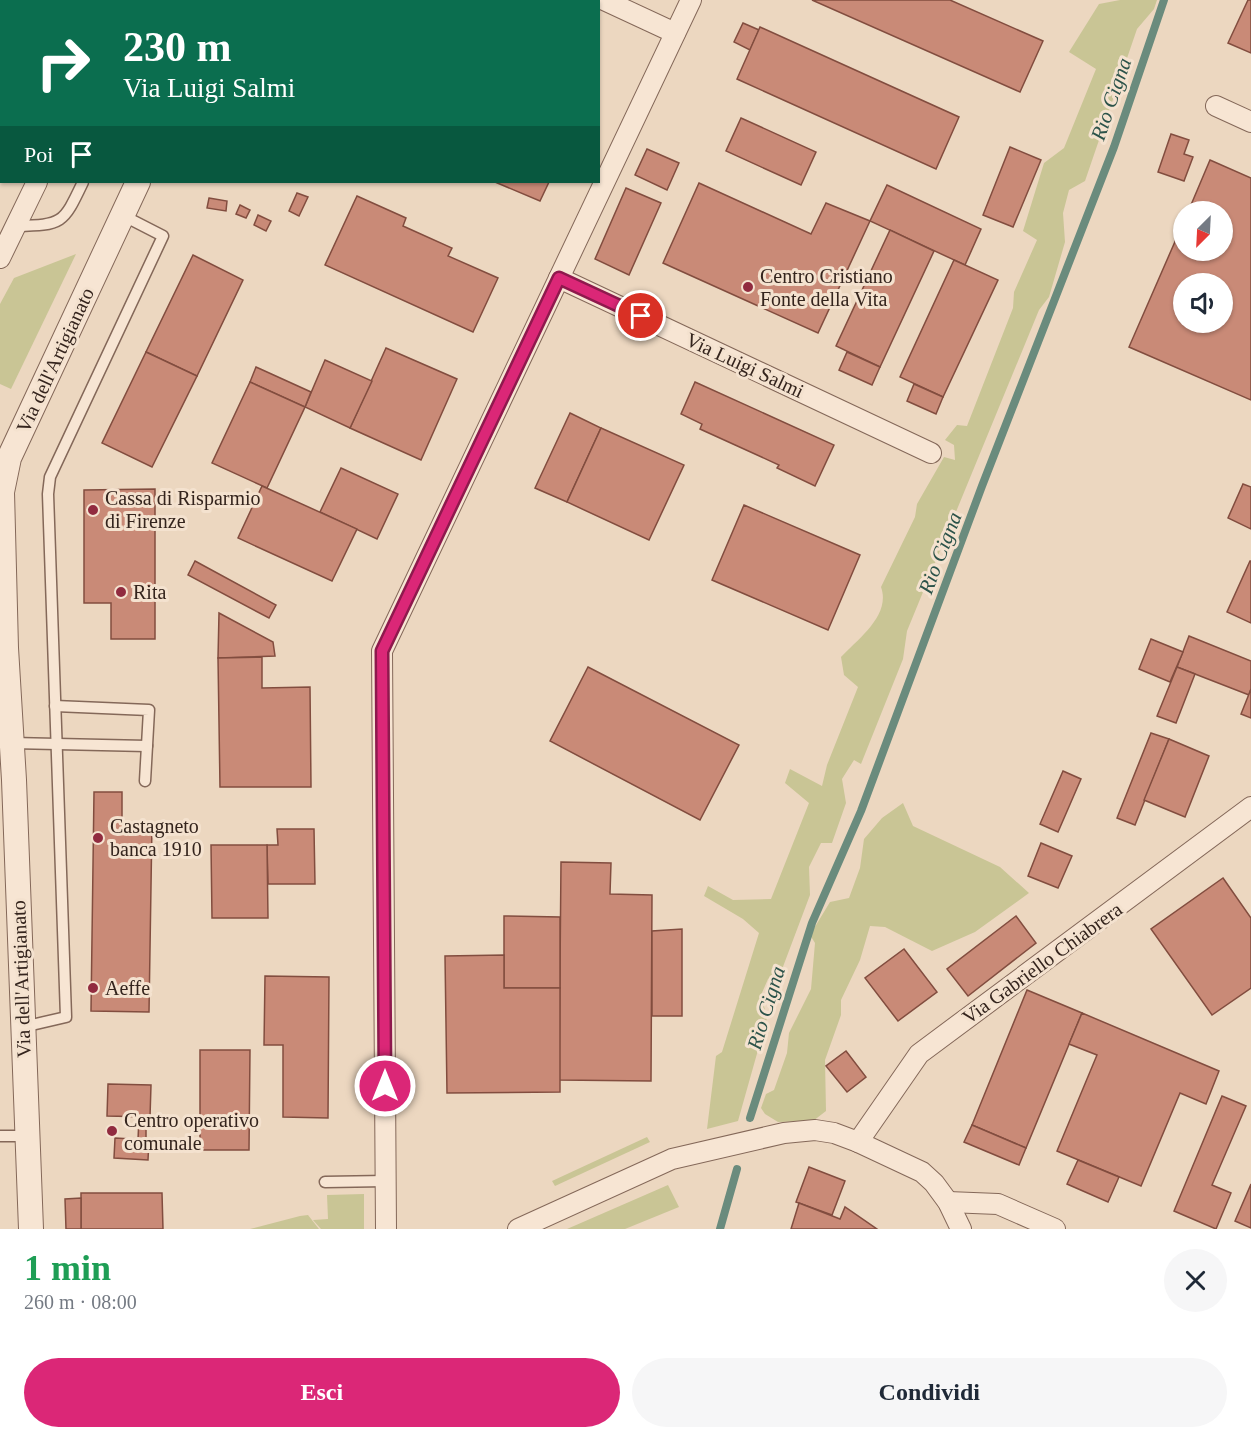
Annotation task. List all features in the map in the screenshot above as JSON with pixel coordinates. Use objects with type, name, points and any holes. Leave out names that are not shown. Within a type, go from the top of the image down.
[{"type":"street","points":[[604,0],[675,33]]},
{"type":"street","points":[[386,1229],[382,651],[528,328],[559,278],[691,0]]},
{"type":"street","points":[[1216,106],[1251,122]]},
{"type":"street","points":[[0,258],[37,183]]},
{"type":"street","name":"Via dell'Artigianato","points":[[31,1229],[11,743],[3,649],[2,492],[4,473],[9,458],[138,183]]},
{"type":"street","name":"Via Luigi Salmi","points":[[559,278],[931,453]]},
{"type":"street","name":"Via Gabriello Chiabrera","points":[[858,1142],[919,1054],[1251,807]]},
{"type":"street","points":[[518,1229],[672,1159],[784,1133],[815,1130],[834,1133],[858,1142],[922,1172],[940,1190],[961,1229]]},
{"type":"street","points":[[948,1202],[998,1204],[1055,1229]]},
{"type":"lane","points":[[16,226],[48,225],[67,215],[83,183]]},
{"type":"lane","points":[[23,1028],[66,1017],[48,494],[50,477],[163,236],[122,215]]},
{"type":"lane","points":[[55,706],[149,710],[145,781]]},
{"type":"lane","points":[[11,743],[147,746]]},
{"type":"lane","points":[[0,1136],[27,1136]]},
{"type":"lane","points":[[325,1182],[386,1181]]},
{"type":"shaded area","points":[[1120,0],[1157,0],[1154,9],[1137,29],[1085,181],[1069,190],[1063,213],[1065,242],[1049,297],[1039,310],[907,631],[903,659],[861,764],[854,760],[842,779],[846,803],[832,843],[821,843],[809,867],[810,895],[781,972],[768,979],[761,995],[767,1018],[738,1121],[707,1129],[716,1056],[722,1052],[759,933],[743,919],[704,896],[708,886],[733,900],[771,899],[809,803],[785,783],[790,769],[822,786],[827,765],[858,687],[844,675],[841,657],[872,625],[882,607],[881,587],[915,517],[917,504],[944,457],[955,460],[954,445],[945,440],[957,425],[967,426],[1013,308],[1014,292],[1037,240],[1023,231],[1044,163],[1064,148],[1096,69],[1069,52],[1099,4]]},
{"type":"shaded area","points":[[76,254],[11,389],[0,384],[0,304],[14,278]]},
{"type":"shaded area","points":[[903,803],[913,826],[1000,867],[1029,893],[975,932],[932,951],[885,927],[870,926],[860,960],[841,1000],[841,1015],[825,1060],[826,1111],[813,1121],[778,1122],[765,1114],[761,1108],[766,1094],[774,1090],[787,1053],[789,1033],[811,989],[815,943],[810,935],[830,902],[849,898],[860,868],[864,839],[882,818]]},
{"type":"shaded area","points":[[647,1137],[650,1142],[555,1186],[552,1181]]},
{"type":"shaded area","points":[[668,1185],[679,1207],[625,1229],[567,1229]]},
{"type":"shaded area","points":[[364,1194],[364,1229],[321,1229],[313,1220],[328,1219],[327,1195]]},
{"type":"shaded area","points":[[308,1215],[319,1229],[250,1229],[300,1216]]},
{"type":"building","points":[[812,0],[950,0],[1043,41],[1020,92]]},
{"type":"building","points":[[1248,0],[1251,0],[1251,53],[1228,43]]},
{"type":"building","points":[[743,23],[759,30],[750,50],[734,42]]},
{"type":"building","points":[[760,27],[959,117],[936,169],[737,79]]},
{"type":"building","points":[[741,118],[816,152],[801,185],[726,151]]},
{"type":"building","points":[[1171,134],[1189,140],[1184,154],[1193,157],[1184,181],[1158,172]]},
{"type":"building","points":[[1010,147],[1041,160],[1013,227],[983,215]]},
{"type":"building","points":[[647,149],[679,163],[667,190],[635,175]]},
{"type":"building","points":[[1210,160],[1251,178],[1251,400],[1129,347],[1173,246],[1173,261],[1233,261],[1233,201],[1193,201]]},
{"type":"building","points":[[497,183],[549,183],[540,201]]},
{"type":"building","points":[[699,183],[811,234],[826,203],[870,221],[818,333],[663,263]]},
{"type":"building","points":[[887,185],[981,229],[965,265],[870,221]]},
{"type":"building","points":[[626,188],[661,203],[629,275],[595,259]]},
{"type":"building","points":[[297,193],[308,197],[299,216],[289,211]]},
{"type":"building","points":[[357,196],[406,218],[403,226],[452,248],[448,256],[498,278],[473,332],[325,265]]},
{"type":"building","points":[[209,198],[227,201],[226,211],[207,208]]},
{"type":"building","points":[[240,205],[250,210],[246,218],[236,214]]},
{"type":"building","points":[[258,215],[271,221],[266,231],[254,225]]},
{"type":"building","points":[[890,230],[934,251],[880,367],[836,346]]},
{"type":"building","points":[[193,255],[243,280],[197,376],[146,352]]},
{"type":"building","points":[[954,260],[998,280],[943,397],[900,377]]},
{"type":"building","points":[[386,348],[457,379],[421,460],[350,428]]},
{"type":"building","points":[[146,352],[197,376],[152,467],[102,443]]},
{"type":"building","points":[[847,352],[880,367],[872,385],[839,370]]},
{"type":"building","points":[[325,360],[372,381],[350,428],[305,407]]},
{"type":"building","points":[[256,367],[311,392],[305,407],[250,382]]},
{"type":"building","points":[[250,382],[305,407],[267,488],[212,463]]},
{"type":"building","points":[[695,382],[834,445],[815,486],[777,468],[779,465],[700,429],[702,424],[681,414]]},
{"type":"building","points":[[914,384],[943,397],[936,414],[907,401]]},
{"type":"building","points":[[570,413],[601,428],[567,502],[535,488]]},
{"type":"building","points":[[601,428],[684,465],[649,540],[567,502]]},
{"type":"building","points":[[341,468],[398,494],[377,539],[320,512]]},
{"type":"building","points":[[1243,484],[1251,487],[1251,529],[1228,518]]},
{"type":"building","points":[[262,486],[357,529],[332,581],[238,538]]},
{"type":"building","points":[[155,489],[155,639],[111,639],[111,603],[84,603],[84,490]]},
{"type":"building","points":[[744,505],[860,555],[828,630],[712,580]]},
{"type":"building","points":[[195,561],[276,605],[269,618],[188,575]]},
{"type":"building","points":[[1251,561],[1251,623],[1227,612]]},
{"type":"building","points":[[219,613],[273,642],[275,656],[218,658]]},
{"type":"building","points":[[1189,636],[1251,661],[1249,695],[1177,667]]},
{"type":"building","points":[[1151,639],[1183,652],[1170,682],[1139,669]]},
{"type":"building","points":[[262,657],[262,688],[310,687],[311,787],[220,787],[218,658]]},
{"type":"building","points":[[588,667],[739,745],[700,820],[550,741]]},
{"type":"building","points":[[1177,667],[1195,674],[1176,723],[1157,716]]},
{"type":"building","points":[[1251,689],[1251,718],[1241,714]]},
{"type":"building","points":[[1151,733],[1169,739],[1135,825],[1117,818]]},
{"type":"building","points":[[1169,739],[1209,756],[1185,817],[1144,800]]},
{"type":"building","points":[[1063,771],[1081,779],[1058,832],[1040,824]]},
{"type":"building","points":[[94,792],[122,792],[122,823],[152,823],[149,1012],[91,1011]]},
{"type":"building","points":[[277,829],[314,829],[315,884],[268,884],[267,845],[278,845]]},
{"type":"building","points":[[1041,843],[1072,856],[1058,888],[1028,876]]},
{"type":"building","points":[[211,845],[267,845],[268,918],[212,918]]},
{"type":"building","points":[[561,862],[611,863],[610,894],[652,895],[651,1081],[559,1080]]},
{"type":"building","points":[[1223,878],[1251,918],[1251,988],[1212,1015],[1151,929]]},
{"type":"building","points":[[504,916],[560,917],[560,988],[504,988]]},
{"type":"building","points":[[1016,916],[1036,943],[968,996],[947,969]]},
{"type":"building","points":[[682,929],[682,1016],[652,1016],[652,931]]},
{"type":"building","points":[[904,949],[937,992],[898,1021],[865,978]]},
{"type":"building","points":[[504,955],[504,988],[560,988],[560,1092],[447,1093],[445,956]]},
{"type":"building","points":[[265,976],[329,977],[328,1118],[283,1117],[283,1045],[264,1045]]},
{"type":"building","points":[[1027,990],[1082,1013],[1026,1148],[972,1125]]},
{"type":"building","points":[[1082,1013],[1219,1071],[1206,1104],[1180,1093],[1141,1186],[1057,1151],[1097,1055],[1069,1044]]},
{"type":"building","points":[[200,1050],[250,1050],[249,1150],[200,1150]]},
{"type":"building","points":[[846,1051],[866,1077],[847,1092],[826,1066]]},
{"type":"building","points":[[108,1084],[151,1085],[150,1117],[107,1116]]},
{"type":"building","points":[[1222,1096],[1246,1106],[1212,1185],[1231,1193],[1216,1229],[1174,1211]]},
{"type":"building","points":[[139,1117],[146,1117],[146,1140],[138,1140]]},
{"type":"building","points":[[972,1125],[1026,1148],[1019,1165],[964,1142]]},
{"type":"building","points":[[115,1138],[149,1140],[148,1160],[114,1158]]},
{"type":"building","points":[[1078,1160],[1119,1177],[1108,1202],[1067,1184]]},
{"type":"building","points":[[809,1167],[845,1181],[832,1215],[796,1202]]},
{"type":"building","points":[[1251,1184],[1251,1228],[1235,1221]]},
{"type":"building","points":[[81,1193],[162,1193],[163,1229],[81,1229]]},
{"type":"building","points":[[81,1198],[81,1229],[66,1229],[65,1199]]},
{"type":"building","points":[[799,1203],[840,1219],[845,1207],[877,1229],[791,1229]]},
{"type":"waterway","name":"Rio Cigna","points":[[750,1118],[812,923],[861,811],[982,486],[1114,147],[1164,0]]},
{"type":"waterway","name":"Rio Cigna","points":[[720,1229],[737,1169]]},
{"type":"place","name":"Centro Cristiano Fonte della Vita","points":[[748,287]]},
{"type":"place","name":"Cassa di Risparmio di Firenze","points":[[93,510]]},
{"type":"place","name":"Rita","points":[[121,592]]},
{"type":"place","name":"Castagneto banca 1910","points":[[98,838]]},
{"type":"place","name":"Aeffe","points":[[93,988]]},
{"type":"place","name":"Centro operativo comunale","points":[[112,1131]]},
{"type":"route","points":[[385,1086],[382,651],[559,278],[641,316]]}]
